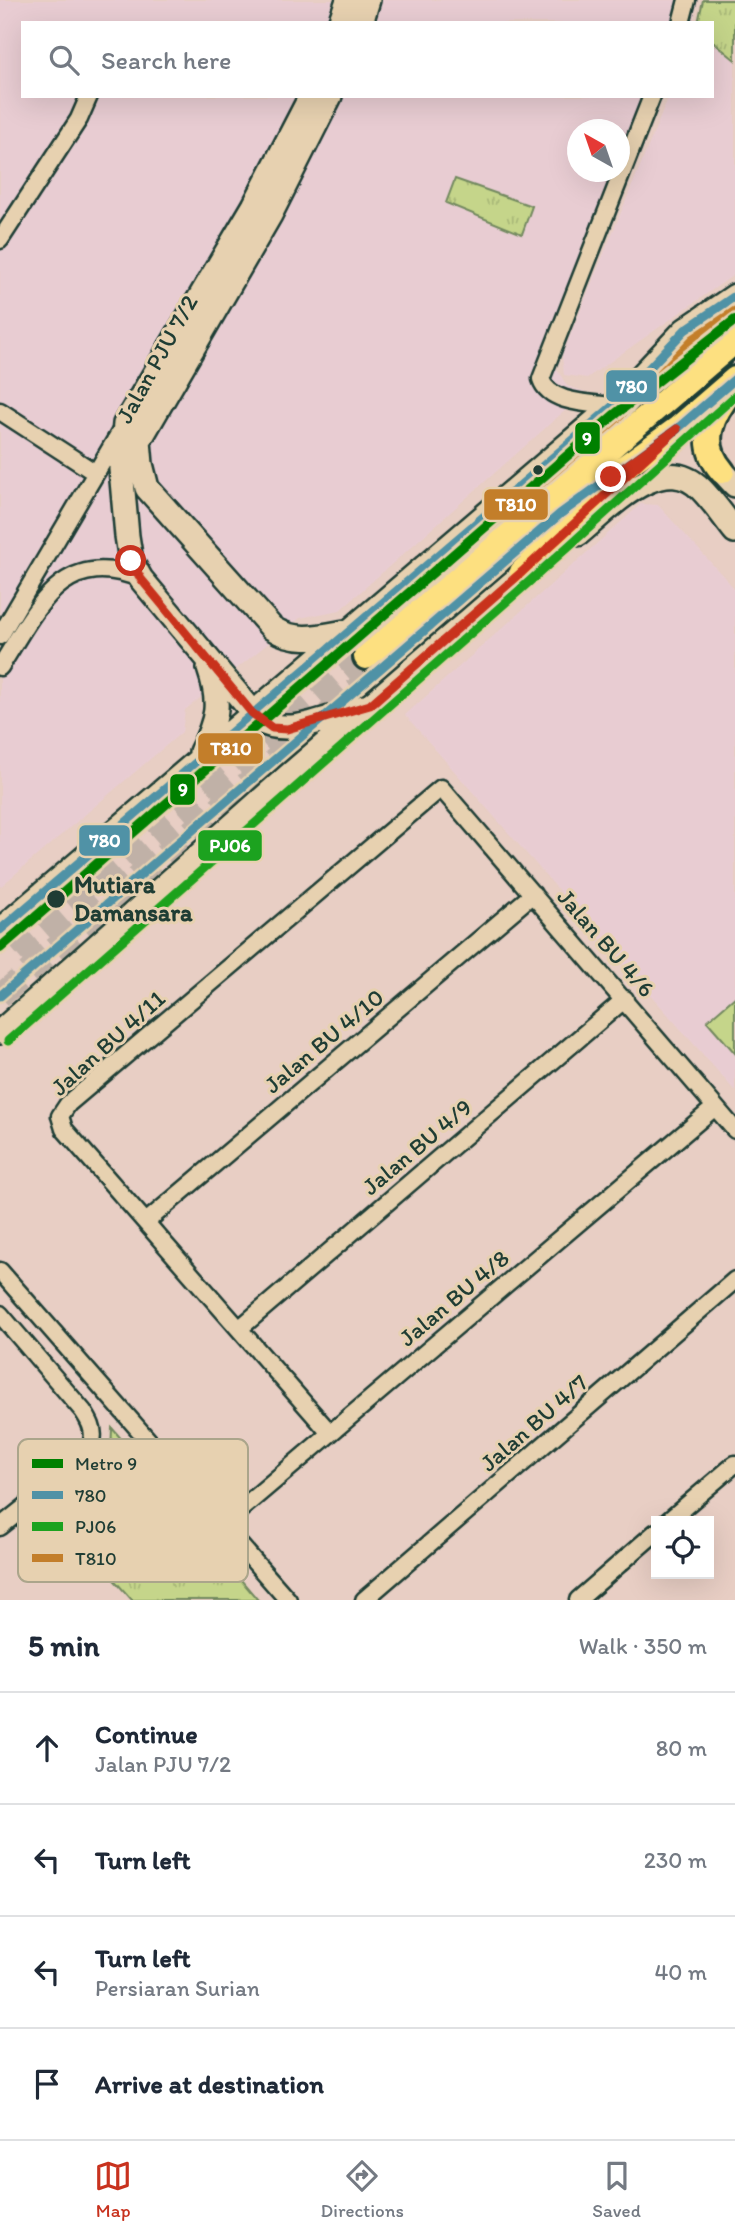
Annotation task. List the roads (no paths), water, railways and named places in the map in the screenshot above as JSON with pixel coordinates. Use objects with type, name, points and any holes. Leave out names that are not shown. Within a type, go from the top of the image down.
[{"type":"main road","points":[[366,657],[735,341]]},
{"type":"main road","points":[[522,572],[735,379]]},
{"type":"main road","points":[[728,478],[709,451],[708,441],[718,411],[735,387]]},
{"type":"main road","points":[[560,514],[677,429]]},
{"type":"street","points":[[341,21],[348,0]]},
{"type":"street","points":[[362,21],[368,0]]},
{"type":"street","points":[[682,21],[687,0]]},
{"type":"street","points":[[0,240],[79,119],[88,98]]},
{"type":"street","name":"Jalan PJU 7/2","points":[[252,713],[141,579],[131,561],[121,469],[125,424],[254,206],[310,98]]},
{"type":"street","name":"Jalan PJU 7/2","points":[[329,98],[270,215],[139,440],[147,488],[272,628],[285,637],[306,639],[351,631]]},
{"type":"street","points":[[613,406],[565,399],[546,388],[541,379],[651,98]]},
{"type":"street","points":[[0,930],[613,406],[685,330],[735,296]]},
{"type":"street","points":[[0,411],[94,472]]},
{"type":"street","points":[[0,636],[94,472],[125,424]]},
{"type":"street","points":[[0,1032],[522,572],[570,540],[647,480],[667,475],[699,487],[735,531]]},
{"type":"street","points":[[0,667],[49,591],[66,577],[89,570],[121,570],[141,579]]},
{"type":"street","points":[[197,761],[215,726],[217,711],[215,686],[207,661]]},
{"type":"street","points":[[252,713],[272,728],[287,729],[370,705]]},
{"type":"street","name":"Jalan BU 4/6","points":[[441,788],[735,1130]]},
{"type":"street","name":"Jalan BU 4/11","points":[[330,1433],[64,1129],[61,1116],[68,1104],[441,788]]},
{"type":"street","name":"Jalan BU 4/10","points":[[146,1222],[533,894]]},
{"type":"street","name":"Jalan BU 4/9","points":[[239,1329],[625,999]]},
{"type":"street","name":"Jalan BU 4/8","points":[[248,1503],[715,1107]]},
{"type":"street","points":[[0,1271],[147,1439]]},
{"type":"street","name":"Jalan BU 4/7","points":[[364,1600],[735,1280]]},
{"type":"street","points":[[0,1314],[83,1411],[90,1421],[92,1439]]},
{"type":"street","points":[[0,1340],[13,1329]]},
{"type":"street","points":[[674,1516],[735,1464]]},
{"type":"street","points":[[0,1527],[18,1512]]},
{"type":"street","points":[[578,1600],[651,1536]]},
{"type":"street","points":[[248,1555],[288,1600]]},
{"type":"tunnel","points":[[0,996],[560,514]]},
{"type":"tunnel","points":[[19,957],[366,657]]},
{"type":"metro line","name":"9","points":[[0,948],[613,416],[735,320]]},
{"type":"place","name":"Mutiara Damansara","points":[[56,899]]}]
